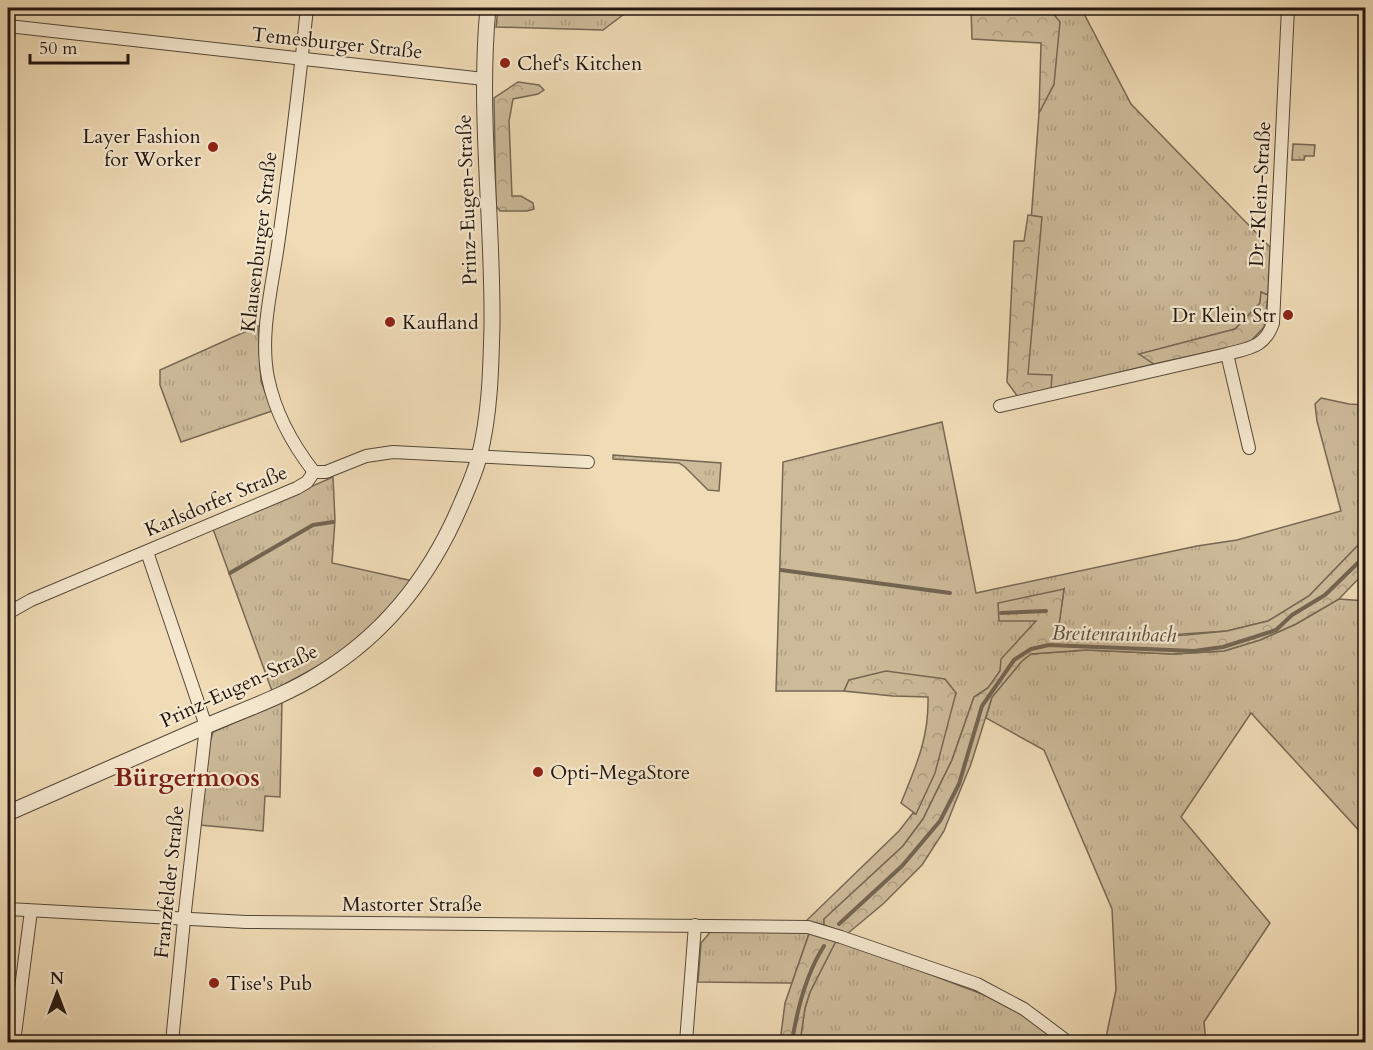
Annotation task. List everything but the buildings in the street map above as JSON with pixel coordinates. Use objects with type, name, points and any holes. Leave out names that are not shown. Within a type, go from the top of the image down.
[{"type":"street","name":"Klausenburger Straße","points":[[308,8],[285,199],[267,319],[266,359],[268,380],[278,409],[290,436],[314,472]]},
{"type":"street","name":"Prinz-Eugen-Straße","points":[[8,813],[271,699],[321,674],[375,633],[408,597],[438,555],[456,517],[479,457],[486,415],[492,328],[492,263],[484,78],[488,8]]},
{"type":"street","name":"Dr.-Klein-Straße","points":[[1000,406],[1227,354],[1252,347],[1267,337],[1273,322],[1288,8]]},
{"type":"street","name":"Temesburger Straße","points":[[8,26],[484,78]]},
{"type":"street","points":[[1227,354],[1249,448]]},
{"type":"street","name":"Karlsdorfer Straße","points":[[8,613],[31,600],[297,488],[307,482],[314,472],[334,470],[349,462],[379,453],[588,462]]},
{"type":"street","points":[[147,552],[206,726]]},
{"type":"street","name":"Franzfelder Straße","points":[[172,1042],[206,726]]},
{"type":"street","name":"Mastorter Straße","points":[[8,909],[256,922],[808,927],[977,984],[1024,1009],[1068,1042]]},
{"type":"street","points":[[14,1042],[31,911]]},
{"type":"street","points":[[686,1042],[695,926]]},
{"type":"green space","points":[[498,8],[632,8],[603,30],[496,27]]},
{"type":"green space","points":[[971,8],[1052,12],[1060,22],[1054,84],[1039,113],[1041,43],[972,39]]},
{"type":"green space","points":[[979,8],[1081,8],[1131,104],[1270,247],[1268,295],[1261,292],[1260,303],[1235,329],[1140,354],[1154,364],[1018,397],[1039,113],[1054,84],[1052,12]]},
{"type":"green space","points":[[518,82],[539,85],[544,90],[538,94],[513,99],[509,121],[512,196],[521,196],[533,203],[534,209],[500,211],[496,206],[494,98]]},
{"type":"green space","points":[[1293,144],[1315,145],[1314,156],[1305,156],[1304,160],[1292,160]]},
{"type":"green space","points":[[1028,215],[1042,217],[1028,374],[1052,375],[1051,389],[1018,397],[1007,382],[1014,241],[1024,241]]},
{"type":"green space","points":[[1261,292],[1268,295],[1264,327],[1249,343],[1154,364],[1139,354],[1235,329],[1260,303]]},
{"type":"green space","points":[[258,326],[261,381],[272,411],[181,442],[160,385],[160,370]]},
{"type":"green space","points":[[1321,398],[1365,405],[1365,538],[1309,596],[1268,621],[1227,631],[1138,637],[1058,632],[1064,589],[1002,658],[1000,671],[988,688],[974,697],[952,760],[923,819],[903,846],[824,919],[824,925],[806,921],[899,831],[913,813],[915,814],[956,693],[849,680],[844,691],[776,691],[783,462],[942,422],[976,593],[1197,546],[1237,540],[1341,511],[1317,421],[1315,404]]},
{"type":"green space","points":[[613,455],[721,463],[719,491],[708,490],[679,463],[613,459]]},
{"type":"green space","points":[[333,477],[335,520],[332,563],[413,581],[360,638],[337,656],[272,691],[213,529]]},
{"type":"green space","points":[[1365,538],[1365,572],[1339,599],[1296,624],[1260,640],[1224,651],[1173,654],[1086,650],[1031,654],[1022,661],[992,697],[971,764],[944,831],[922,865],[883,904],[847,934],[824,925],[824,919],[903,846],[923,819],[952,760],[974,697],[988,688],[1000,671],[1001,659],[1036,621],[999,621],[998,603],[1064,589],[1058,632],[1138,637],[1227,631],[1268,621],[1309,596]]},
{"type":"green space","points":[[1339,599],[1365,601],[1365,837],[1251,713],[1181,817],[1270,923],[1204,1022],[1206,1042],[1105,1042],[1116,990],[1112,909],[1044,750],[986,718],[992,697],[1022,661],[1031,654],[1086,650],[1173,654],[1224,651],[1260,640],[1296,624]]},
{"type":"green space","points":[[886,671],[945,679],[956,693],[935,773],[916,814],[901,803],[924,739],[928,697],[844,691],[849,680]]},
{"type":"green space","points":[[282,702],[280,797],[265,796],[263,831],[200,825],[213,732]]},
{"type":"green space","points":[[712,930],[810,931],[792,983],[698,982],[701,943]]},
{"type":"green space","points":[[810,931],[837,939],[810,992],[800,1042],[780,1042],[785,1003]]},
{"type":"green space","points":[[837,939],[1003,1002],[1062,1042],[800,1042],[810,992]]},
{"type":"waterway","name":"Breitenrainbach","points":[[230,573],[313,525],[333,522]]},
{"type":"waterway","name":"Breitenrainbach","points":[[839,924],[902,866],[940,821],[959,784],[982,706],[1014,660],[1031,649],[1049,645],[1194,651],[1223,647],[1276,630],[1292,615],[1325,595],[1366,555]]},
{"type":"waterway","name":"Breitenrainbach","points":[[781,570],[950,593]]},
{"type":"waterway","name":"Breitenrainbach","points":[[1001,613],[1046,611]]},
{"type":"waterway","name":"Breitenrainbach","points":[[792,1042],[803,992],[824,946]]},
{"type":"place","name":"Chef‘s Kitchen","points":[[505,63]]},
{"type":"place","name":"Layer Fashion for Worker","points":[[213,147]]},
{"type":"place","name":"Dr Klein Str","points":[[1288,315]]},
{"type":"place","name":"Kaufland","points":[[390,322]]},
{"type":"place","name":"Opti-MegaStore","points":[[538,772]]},
{"type":"place","name":"Tise's Pub","points":[[214,983]]},
{"type":"district","name":"Bürgermoos","points":[[187,777]]}]
